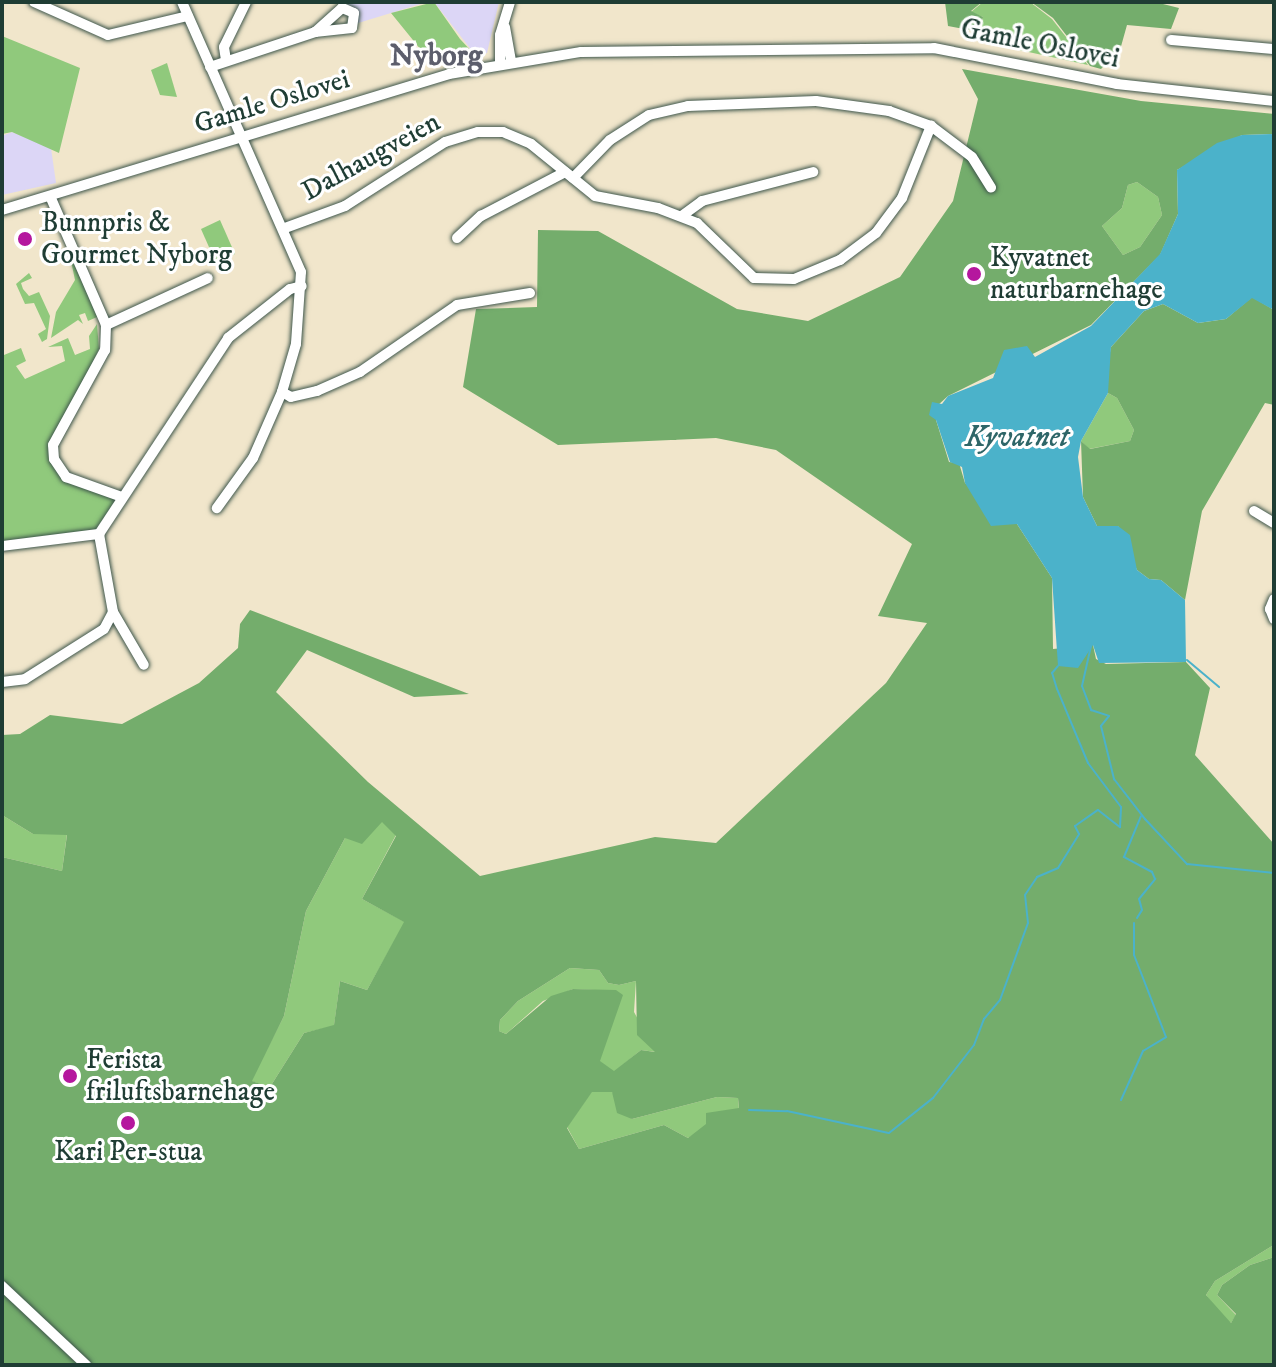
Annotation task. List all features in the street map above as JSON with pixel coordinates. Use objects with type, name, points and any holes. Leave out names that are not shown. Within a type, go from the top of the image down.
[{"type":"street","points":[[34,2],[108,35],[188,16]]},
{"type":"street","points":[[182,2],[297,255],[302,286],[296,344],[282,392],[253,458],[217,508]]},
{"type":"street","points":[[226,60],[224,47],[246,2]]},
{"type":"street","points":[[506,62],[504,18],[510,2]]},
{"type":"street","points":[[210,67],[315,32]]},
{"type":"street","points":[[1171,40],[1274,49]]},
{"type":"street","name":"Gamle Oslovei","points":[[2,210],[242,137],[506,62],[625,50],[910,46],[985,55],[1117,84],[1274,101]]},
{"type":"street","points":[[457,238],[481,216],[569,175],[630,126],[688,106],[816,101],[889,111],[931,126],[972,157],[991,188]]},
{"type":"street","name":"Dalhaugveien","points":[[285,228],[345,206],[445,142],[478,132],[520,138],[595,196],[683,215],[754,278],[810,275],[859,248],[890,217],[931,126]]},
{"type":"street","points":[[683,215],[702,201],[813,172]]},
{"type":"street","points":[[50,196],[106,325],[105,350],[53,445],[54,459],[66,477],[122,497]]},
{"type":"street","points":[[106,325],[208,278]]},
{"type":"street","points":[[144,665],[113,612],[99,534],[228,338],[290,289],[302,286]]},
{"type":"street","points":[[282,392],[291,397],[317,391],[360,372],[457,305],[530,293]]},
{"type":"street","points":[[1254,511],[1274,523]]},
{"type":"street","points":[[2,546],[99,534]]},
{"type":"street","points":[[1274,599],[1270,609],[1274,619]]},
{"type":"street","points":[[2,682],[25,679],[74,651],[104,629],[113,612]]},
{"type":"street","points":[[2,1286],[86,1365]]},
{"type":"shaded area","points":[[346,2],[427,2],[355,24]]},
{"type":"shaded area","points":[[434,2],[499,2],[487,53],[476,56]]},
{"type":"shaded area","points":[[12,132],[51,148],[56,183],[2,195],[2,136]]},
{"type":"green space","points":[[434,2],[476,56],[434,66],[391,13]]},
{"type":"green space","points":[[945,2],[982,2],[971,11],[983,17],[980,32],[948,26]]},
{"type":"green space","points":[[983,2],[1030,2],[1052,19],[1088,65],[979,41],[983,17],[971,12]]},
{"type":"green space","points":[[1031,2],[1155,2],[1179,8],[1171,29],[1127,25],[1120,50],[1101,69],[1090,66],[1053,18]]},
{"type":"green space","points":[[2,36],[80,68],[59,153],[12,132],[2,134]]},
{"type":"green space","points":[[167,63],[177,97],[160,95],[151,70]]},
{"type":"green space","points":[[962,69],[1141,101],[1274,114],[1274,134],[1242,135],[1177,170],[1178,214],[1160,255],[1091,325],[948,396],[938,405],[936,420],[949,462],[959,463],[965,483],[1017,524],[1052,578],[1053,649],[1093,645],[1096,659],[1106,664],[1186,662],[1210,688],[1195,755],[1274,844],[1274,1239],[1272,1246],[1215,1281],[1206,1295],[1231,1323],[1236,1314],[1217,1295],[1222,1285],[1250,1265],[1274,1257],[1274,1365],[2,1365],[2,857],[62,871],[67,835],[33,834],[2,815],[2,735],[20,734],[50,715],[122,724],[199,683],[238,648],[240,624],[250,610],[469,694],[414,697],[307,650],[276,692],[368,782],[480,876],[655,837],[716,843],[886,683],[927,623],[878,616],[912,544],[776,450],[716,438],[558,445],[463,387],[476,309],[537,307],[538,230],[598,231],[737,309],[808,321],[900,277],[953,201],[978,99]],"holes":[[[1137,182],[1158,197],[1162,215],[1140,247],[1123,255],[1102,226],[1122,208],[1128,185]],[[382,822],[396,836],[362,899],[404,922],[367,990],[340,981],[334,1025],[304,1033],[270,1087],[252,1081],[284,1016],[306,911],[345,838],[362,844]],[[570,968],[599,970],[608,983],[619,985],[636,981],[637,1035],[655,1052],[641,1050],[614,1071],[600,1061],[623,995],[616,990],[573,989],[551,996],[506,1034],[499,1031],[500,1020],[518,1001]],[[592,1092],[612,1092],[617,1113],[632,1119],[717,1097],[738,1098],[739,1108],[706,1113],[706,1124],[688,1138],[664,1125],[579,1149],[567,1128]]]},
{"type":"green space","points":[[1137,182],[1158,197],[1162,215],[1140,247],[1123,255],[1102,226],[1122,208],[1128,185]]},
{"type":"green space","points":[[220,220],[235,254],[216,263],[201,229]]},
{"type":"green space","points":[[70,256],[97,317],[88,321],[85,313],[79,315],[83,324],[78,320],[51,338],[56,312],[75,280]]},
{"type":"green space","points":[[29,273],[32,278],[21,283],[23,289],[29,296],[39,292],[50,316],[47,339],[42,342],[38,334],[46,329],[34,303],[25,304],[16,284]]},
{"type":"green space","points":[[1252,297],[1274,310],[1274,405],[1265,403],[1202,511],[1185,600],[1161,580],[1149,579],[1137,570],[1118,526],[1097,526],[1083,497],[1081,441],[1090,449],[1130,441],[1134,430],[1117,398],[1108,393],[1107,369],[1111,347],[1144,311],[1163,304],[1198,323],[1226,319]]},
{"type":"green space","points":[[97,324],[99,349],[53,446],[59,472],[122,497],[99,534],[2,546],[2,350],[4,355],[21,348],[26,361],[16,366],[25,379],[65,361],[62,346],[48,347],[68,338],[75,355],[90,349],[89,336]]},
{"type":"green space","points":[[1108,393],[1117,398],[1134,430],[1130,441],[1089,449],[1081,441]]},
{"type":"green space","points":[[2,815],[33,834],[67,834],[62,871],[2,857]]},
{"type":"green space","points":[[382,821],[396,835],[362,899],[405,922],[367,990],[340,981],[334,1026],[304,1033],[270,1087],[251,1081],[284,1016],[306,911],[345,838]]},
{"type":"green space","points":[[570,968],[599,970],[608,983],[619,985],[636,981],[634,1012],[656,1052],[641,1050],[614,1072],[599,1061],[616,991],[573,989],[543,1001],[506,1034],[499,1031],[500,1020],[518,1001]]},
{"type":"green space","points":[[592,1091],[612,1092],[632,1119],[717,1097],[738,1098],[739,1109],[688,1138],[664,1125],[579,1149],[567,1127]]},
{"type":"green space","points":[[1274,1239],[1274,1257],[1250,1265],[1222,1285],[1217,1295],[1236,1315],[1231,1323],[1224,1319],[1206,1295],[1215,1281],[1272,1246]]},
{"type":"water","name":"Kyvatnet","points":[[1274,134],[1274,310],[1252,298],[1226,319],[1198,323],[1163,304],[1144,311],[1111,347],[1108,393],[1081,441],[1078,457],[1083,497],[1097,526],[1118,526],[1130,535],[1137,570],[1149,579],[1161,580],[1185,600],[1186,662],[1099,663],[1093,645],[1078,668],[1058,666],[1052,578],[1017,524],[991,526],[965,483],[962,467],[950,462],[936,420],[929,415],[932,402],[942,404],[948,396],[993,378],[1004,350],[1027,346],[1035,357],[1091,326],[1160,254],[1178,214],[1177,170],[1217,143],[1242,135]]},
{"type":"waterway","points":[[1091,646],[1082,686],[1091,710],[1109,716],[1101,726],[1114,779],[1145,819],[1187,864],[1274,873]]},
{"type":"waterway","points":[[1187,660],[1219,687]]},
{"type":"waterway","points":[[749,1110],[787,1111],[889,1133],[933,1098],[974,1045],[984,1019],[1000,1000],[1028,923],[1025,895],[1037,877],[1058,868],[1079,834],[1075,826],[1098,810],[1120,827],[1121,807],[1088,763],[1057,689],[1052,673],[1058,666]]},
{"type":"waterway","points":[[1137,918],[1142,910],[1139,899],[1155,879],[1152,872],[1124,857],[1141,816]]},
{"type":"waterway","points":[[1121,1100],[1143,1051],[1166,1037],[1134,955],[1134,923]]},
{"type":"place","name":"Bunnpris & Gourmet Nyborg","points":[[25,239]]},
{"type":"place","name":"Kyvatnet naturbarnehage","points":[[974,274]]},
{"type":"place","name":"Ferista friluftsbarnehage","points":[[70,1076]]},
{"type":"place","name":"Kari Per-stua","points":[[128,1123]]},
{"type":"district","name":"Nyborg","points":[[436,57]]}]
